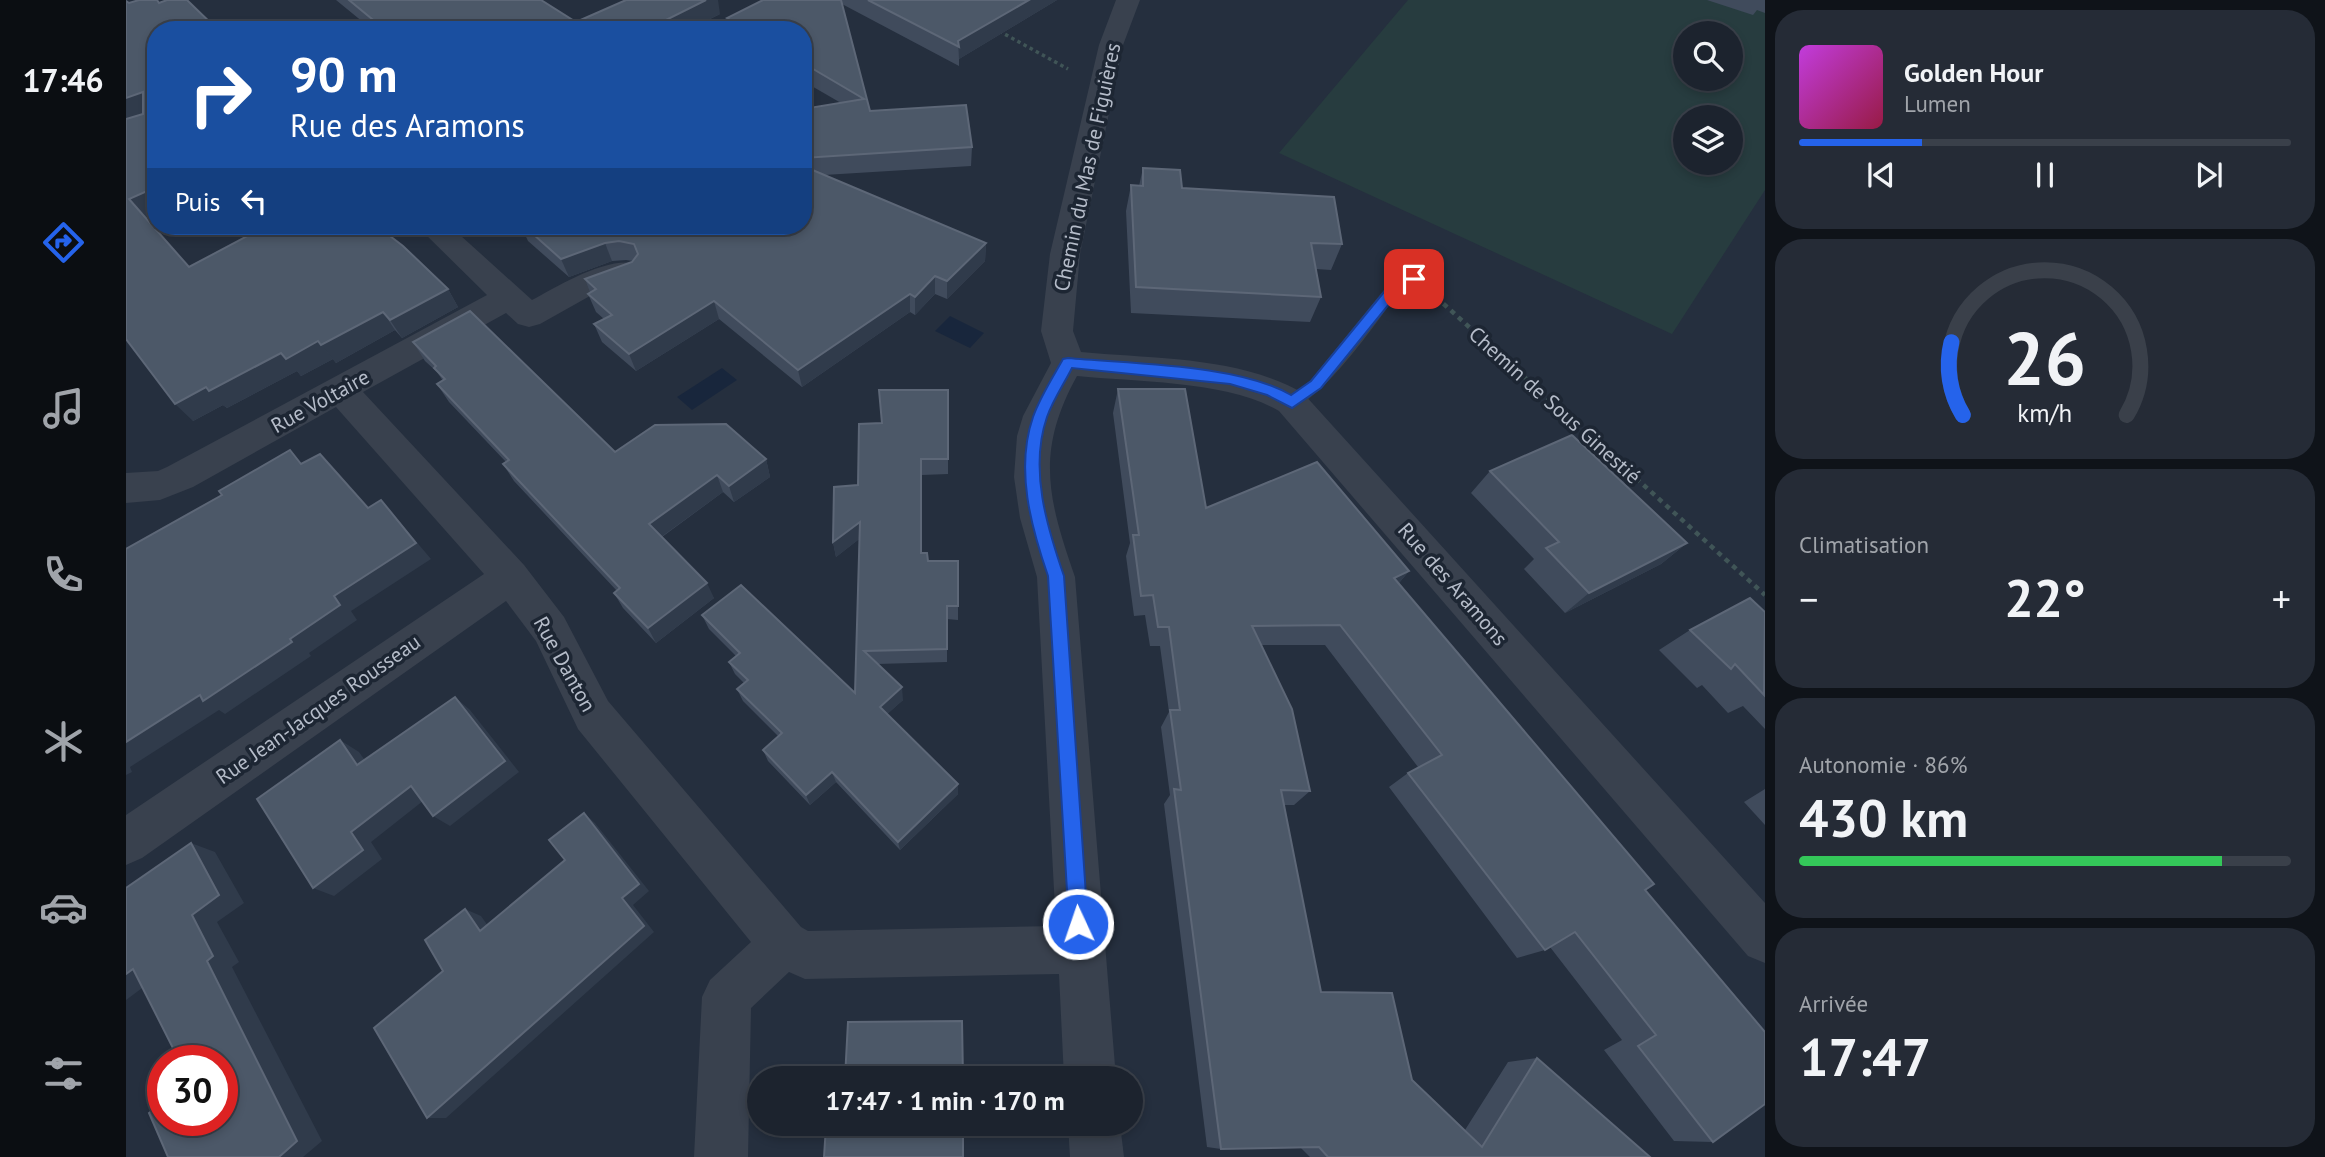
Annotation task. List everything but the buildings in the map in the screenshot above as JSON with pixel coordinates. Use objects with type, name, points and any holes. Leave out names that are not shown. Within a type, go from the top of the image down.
[{"type":"street","name":"Chemin du Mas de Figuières","points":[[1068,363],[1057,331],[1057,309],[1065,254],[1106,78],[1111,45],[1128,0]]},
{"type":"street","points":[[442,235],[529,316],[586,284],[627,271]]},
{"type":"street","name":"Rue Voltaire","points":[[126,488],[160,485],[180,477],[509,297]]},
{"type":"street","name":"Rue des Aramons","points":[[1068,363],[1230,379],[1272,391],[1292,402],[1765,939]]},
{"type":"street","points":[[1068,363],[1041,415],[1035,436],[1033,464],[1039,527],[1056,576],[1089,1066]]},
{"type":"street","name":"Rue Danton","points":[[340,389],[510,577],[551,629],[593,715],[784,944]]},
{"type":"street","name":"Rue Jean-Jacques Rousseau","points":[[126,842],[510,577]]},
{"type":"street","points":[[721,1157],[727,997],[784,944],[805,955],[1080,950]]},
{"type":"street","points":[[1095,1136],[1097,1157]]},
{"type":"lane","points":[[1292,402],[1316,385],[1397,284],[1414,279]]},
{"type":"path","points":[[995,29],[1063,68],[1106,78]]},
{"type":"path","name":"Chemin de Sous Ginestié","points":[[1414,279],[1765,595]]},
{"type":"green space","points":[[1408,0],[1765,0],[1765,190],[1672,334],[1279,153]]},
{"type":"water","points":[[950,316],[984,333],[970,348],[935,331]]},
{"type":"water","points":[[722,368],[737,380],[692,410],[677,397]]},
{"type":"route","points":[[1078,924],[1056,576],[1039,527],[1033,464],[1035,436],[1041,415],[1068,363],[1230,379],[1272,391],[1292,402],[1316,385],[1397,284],[1414,279]]}]
